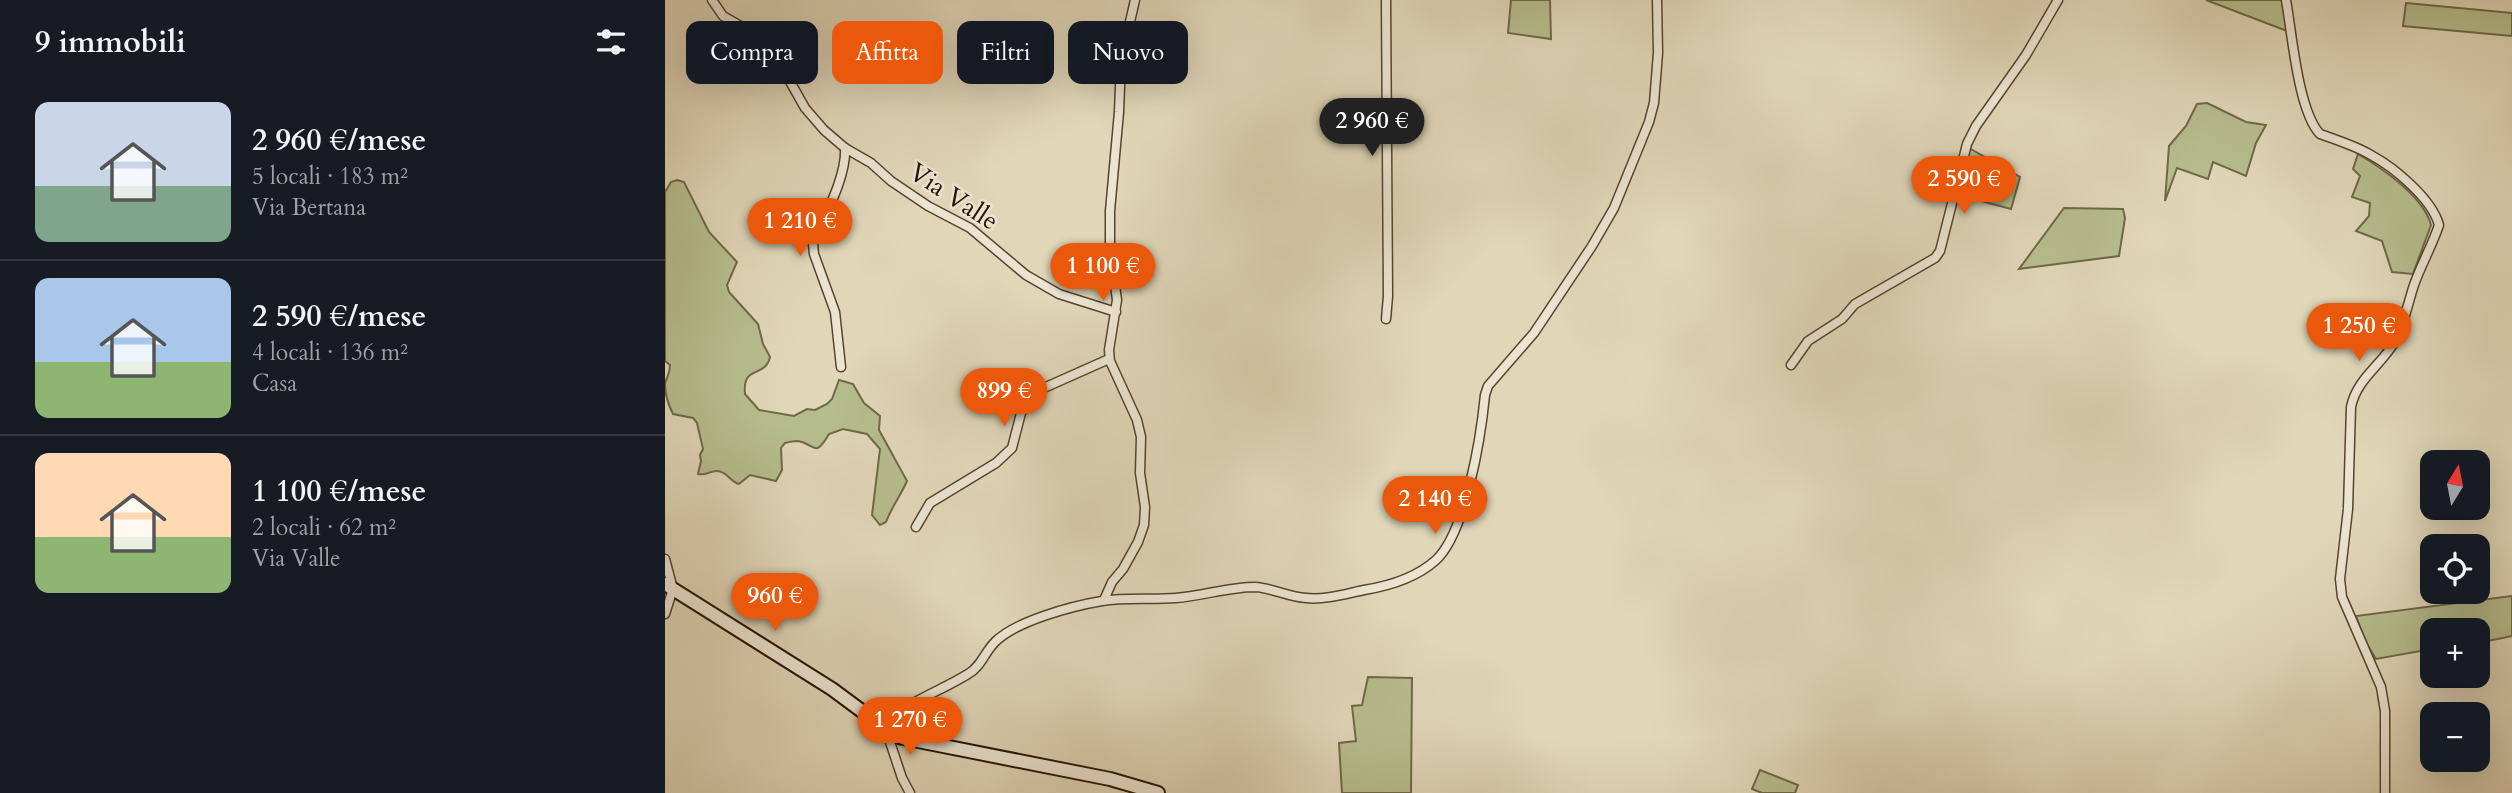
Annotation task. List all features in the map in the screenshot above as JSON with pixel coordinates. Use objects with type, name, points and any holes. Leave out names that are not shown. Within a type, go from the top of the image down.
[{"type":"street","name":"Via Valle","points":[[712,0],[723,16],[765,44],[779,62],[805,108],[824,130],[845,148],[871,163],[891,181],[928,206],[970,228],[1026,275],[1059,294],[1117,312]]},
{"type":"street","points":[[1104,600],[1112,582],[1138,542],[1144,525],[1145,507],[1140,474],[1141,437],[1137,420],[1109,359],[1118,300],[1110,250],[1110,211],[1121,61],[1135,0]]},
{"type":"street","points":[[1386,0],[1386,319]]},
{"type":"street","points":[[890,725],[903,708],[970,673],[979,666],[995,642],[1009,631],[1033,620],[1104,600],[1178,598],[1251,587],[1271,588],[1307,598],[1332,596],[1384,587],[1414,576],[1435,561],[1446,549],[1471,478],[1480,444],[1488,386],[1534,333],[1592,246],[1614,208],[1644,133],[1657,85],[1657,0]]},
{"type":"street","points":[[1791,365],[1808,341],[1842,319],[1855,304],[1935,258],[1940,251],[1963,159],[1972,135],[2026,55],[2058,0]]},
{"type":"street","points":[[2286,0],[2303,97],[2314,127],[2320,134],[2369,153],[2390,166],[2430,204],[2439,225],[2415,282],[2397,338],[2386,356],[2363,379],[2354,394],[2351,407],[2348,509],[2340,579],[2342,597],[2381,687],[2385,711],[2385,793]]},
{"type":"street","points":[[841,367],[835,313],[813,244],[846,158],[845,148]]},
{"type":"street","points":[[916,527],[930,503],[996,463],[1012,448],[1021,412],[1037,391],[1109,359]]},
{"type":"street","points":[[665,559],[669,587],[665,614]]},
{"type":"street","points":[[669,587],[866,712],[924,742],[1110,779],[1158,793]]},
{"type":"street","points":[[890,725],[902,778],[911,793]]},
{"type":"green space","points":[[1511,0],[1550,0],[1551,39],[1508,33]]},
{"type":"green space","points":[[2206,0],[2282,0],[2287,31]]},
{"type":"green space","points":[[2406,3],[2512,13],[2512,36],[2403,26]]},
{"type":"green space","points":[[2207,103],[2246,122],[2266,125],[2256,143],[2246,176],[2213,162],[2208,179],[2177,168],[2165,201],[2169,146],[2186,126],[2197,104]]},
{"type":"green space","points":[[1969,148],[2020,177],[2011,209],[1959,195]]},
{"type":"green space","points":[[2358,154],[2401,184],[2427,214],[2431,225],[2413,274],[2392,272],[2382,241],[2356,231],[2369,216],[2370,203],[2352,197],[2360,176],[2353,169]]},
{"type":"green space","points":[[671,182],[684,182],[709,232],[737,262],[727,285],[729,292],[758,324],[763,344],[770,357],[764,368],[747,379],[745,394],[759,410],[794,416],[807,409],[815,410],[827,404],[832,399],[839,380],[853,384],[864,403],[880,416],[879,430],[907,481],[886,522],[880,525],[872,515],[880,449],[867,434],[843,429],[829,434],[817,448],[797,441],[785,443],[781,448],[782,470],[776,481],[750,475],[739,484],[720,471],[698,474],[703,449],[697,423],[693,418],[673,414],[665,388],[670,365],[665,361],[665,192]]},
{"type":"green space","points":[[2064,208],[2123,209],[2125,218],[2119,256],[2019,269]]},
{"type":"green space","points":[[2512,596],[2512,636],[2490,641],[2490,618],[2420,618],[2420,651],[2376,659],[2365,641],[2356,616],[2450,604],[2490,604],[2490,599]]},
{"type":"green space","points":[[1368,677],[1412,678],[1411,793],[1342,793],[1339,743],[1356,741],[1352,706],[1362,705]]},
{"type":"green space","points":[[1760,770],[1798,785],[1795,793],[1762,793],[1752,789]]}]
